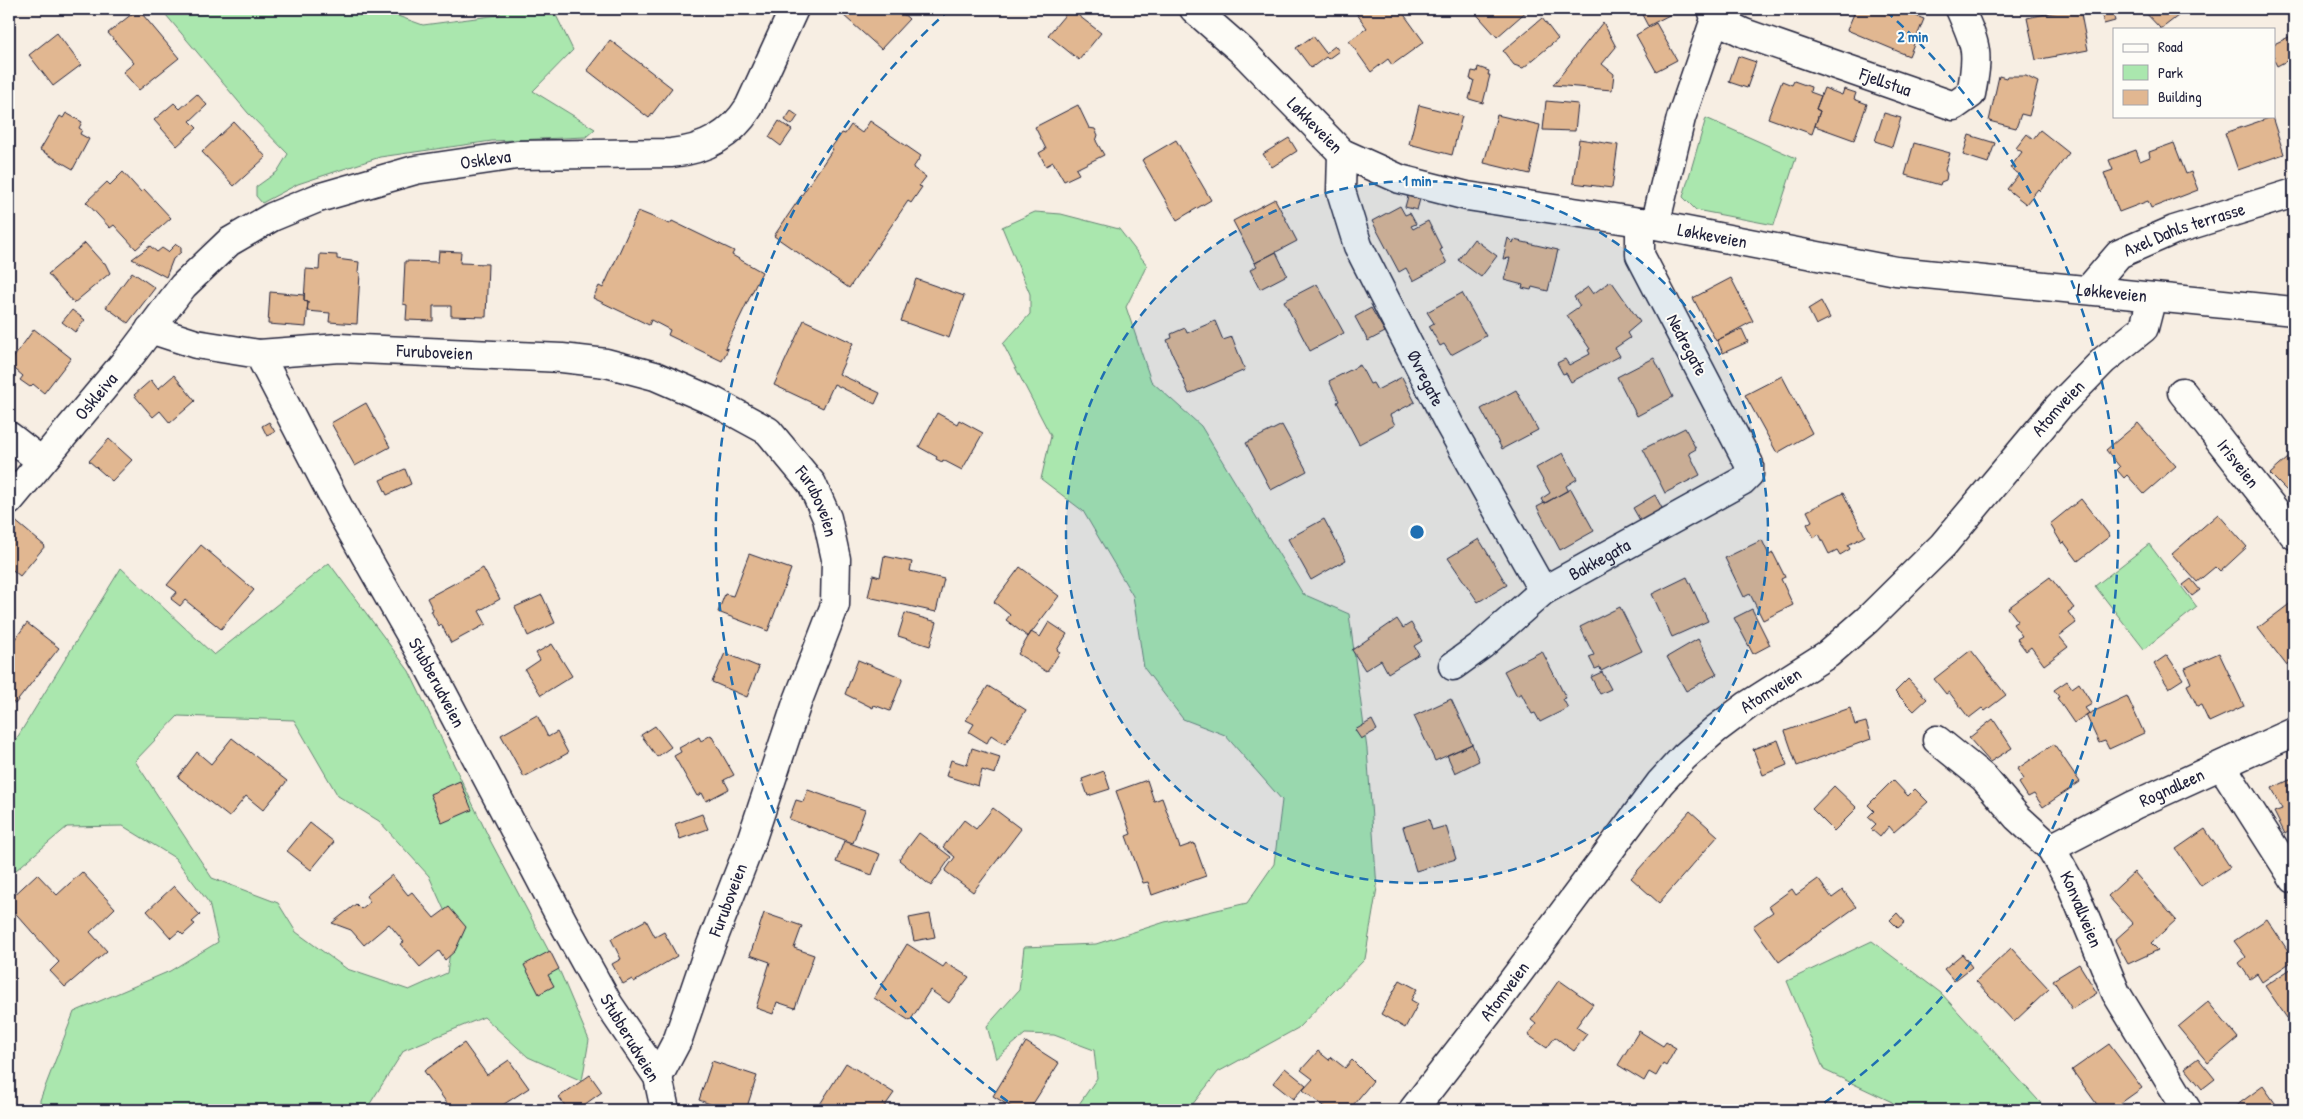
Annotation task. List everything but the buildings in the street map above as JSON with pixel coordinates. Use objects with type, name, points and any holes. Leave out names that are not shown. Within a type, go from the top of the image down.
[{"type":"street","name":"Oskleva","points":[[150,328],[183,286],[229,242],[272,217],[318,198],[415,170],[433,167],[517,155],[690,152],[719,139],[739,122],[749,108],[794,9]]},
{"type":"street","name":"Løkkeveien","points":[[1194,9],[1242,51],[1342,153],[1400,179],[1467,196],[1648,223],[1896,271],[2294,311]]},
{"type":"street","name":"Fjellstua","points":[[1648,223],[1713,14],[1744,33],[1954,106],[1971,94],[1977,63],[1975,44],[1960,9]]},
{"type":"street","name":"Øvregate","points":[[1342,153],[1341,191],[1358,246],[1449,424],[1543,591]]},
{"type":"street","name":"Axel Dahls terrasse","points":[[2089,289],[2119,254],[2174,230],[2294,193]]},
{"type":"street","name":"Nedregate","points":[[1648,223],[1640,255],[1749,464]]},
{"type":"street","name":"Atomveien","points":[[1413,1110],[1493,1007],[1660,783],[1684,757],[1716,729],[1748,705],[1828,654],[1867,620],[1943,545],[2059,406],[2104,360],[2144,328],[2152,297]]},
{"type":"street","points":[[150,328],[196,344],[259,354]]},
{"type":"street","name":"Oskleiva","points":[[9,501],[134,351],[150,328]]},
{"type":"street","name":"Furuboveien","points":[[259,354],[340,348],[562,358],[606,363],[664,380],[716,402],[768,432],[812,484],[827,518],[836,559],[835,605],[797,703],[749,847],[705,960],[678,1039],[658,1077]]},
{"type":"street","name":"Stubberudveien","points":[[259,354],[343,516],[430,669],[562,922],[609,1005],[658,1077],[665,1110]]},
{"type":"street","name":"Irisveien","points":[[2182,392],[2294,535]]},
{"type":"street","points":[[9,436],[40,462]]},
{"type":"street","name":"Bakkegata","points":[[1453,666],[1482,645],[1543,591],[1742,481],[1749,474],[1749,464]]},
{"type":"street","name":"Rognalleen","points":[[2051,848],[2134,805],[2294,732]]},
{"type":"street","name":"Konvallveien","points":[[1937,740],[1984,778],[2017,817],[2051,848],[2071,884],[2116,993],[2187,1110]]},
{"type":"street","points":[[2222,766],[2294,879]]},
{"type":"green space","points":[[161,9],[378,9],[423,25],[499,15],[502,9],[553,9],[573,50],[533,91],[595,129],[586,137],[492,141],[380,157],[298,184],[262,203],[256,196],[256,187],[277,172],[288,154],[248,113]]},
{"type":"green space","points":[[1706,118],[1796,158],[1774,225],[1696,210],[1683,197]]},
{"type":"green space","points":[[1035,212],[1061,214],[1119,229],[1147,265],[1126,307],[1151,381],[1201,426],[1303,594],[1349,614],[1367,749],[1377,888],[1365,959],[1298,1028],[1218,1072],[1188,1110],[1075,1110],[1097,1078],[1094,1050],[1054,1035],[1025,1034],[996,1059],[987,1026],[1019,990],[1024,947],[1096,944],[1165,922],[1247,903],[1274,864],[1282,800],[1225,735],[1183,719],[1144,668],[1133,596],[1083,511],[1041,479],[1051,436],[1003,344],[1030,314],[1030,294],[1002,227]]},
{"type":"green space","points":[[2149,544],[2197,607],[2144,649],[2095,586]]},
{"type":"green space","points":[[329,563],[409,671],[491,842],[561,974],[589,1040],[582,1081],[528,1057],[484,1017],[404,1050],[366,1110],[40,1110],[40,1100],[74,1012],[170,971],[218,942],[209,903],[175,858],[123,826],[67,827],[9,876],[9,745],[17,738],[121,568],[214,655]],"holes":[[[178,716],[294,720],[338,796],[379,821],[429,876],[453,930],[447,973],[409,990],[347,969],[296,932],[278,903],[212,878],[135,761]]]},
{"type":"green space","points":[[1872,941],[1941,993],[2047,1110],[1898,1110],[1892,1102],[1824,1070],[1787,981]]}]
